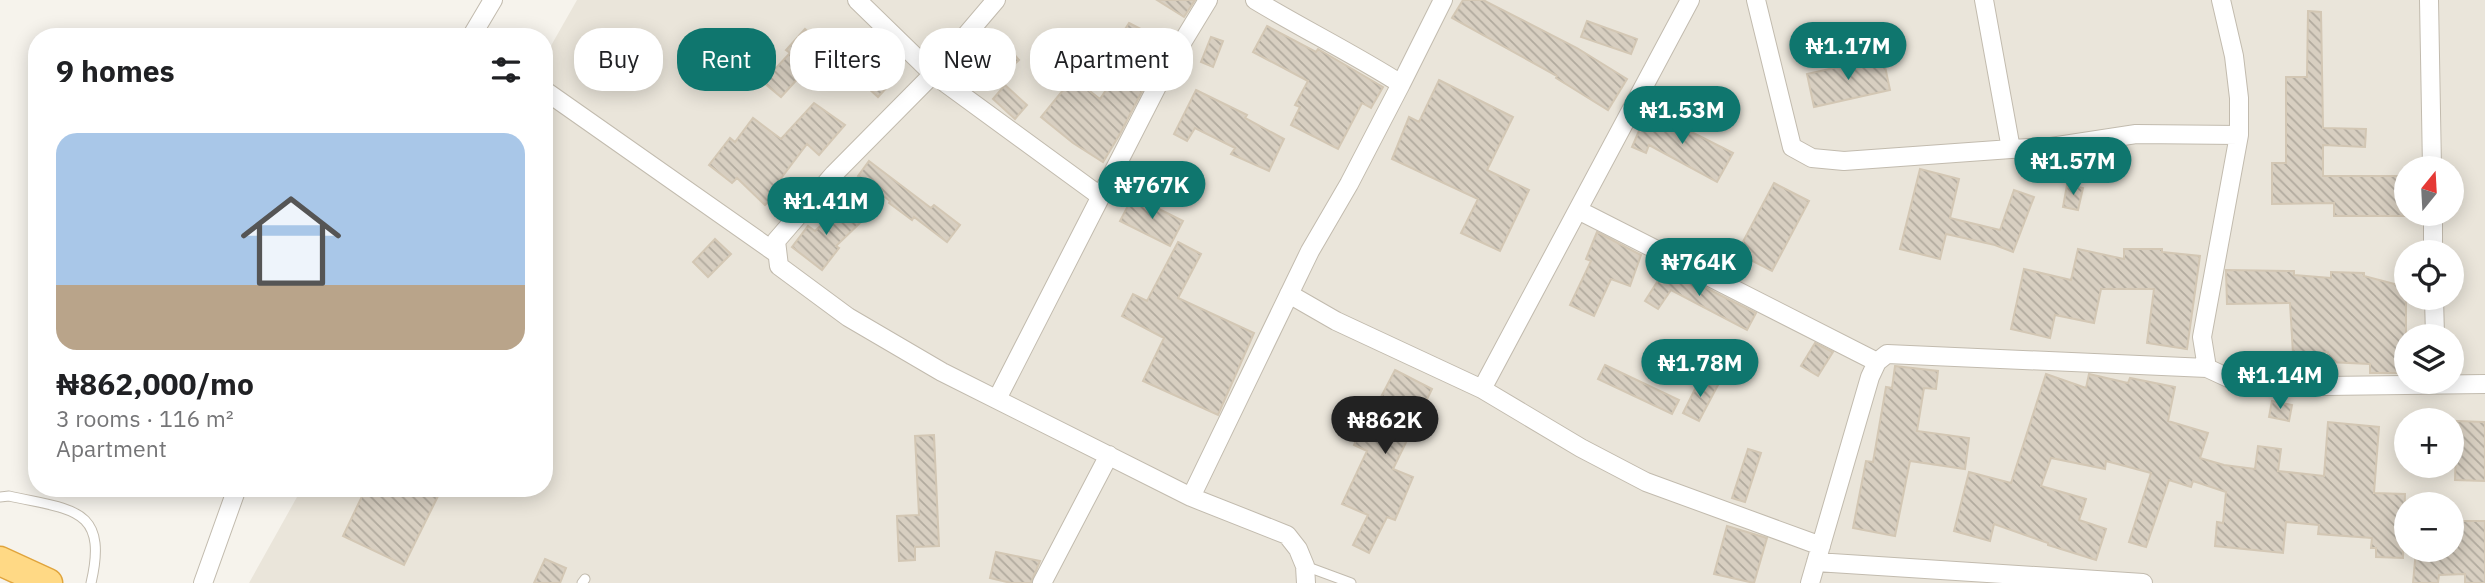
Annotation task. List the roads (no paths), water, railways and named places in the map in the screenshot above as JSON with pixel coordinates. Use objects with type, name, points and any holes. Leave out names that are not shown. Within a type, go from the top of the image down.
[{"type":"highway","points":[[0,561],[48,583]]},
{"type":"street","points":[[476,28],[493,0]]},
{"type":"street","points":[[857,0],[919,60]]},
{"type":"street","points":[[972,28],[996,0]]},
{"type":"street","points":[[997,399],[1166,69],[1208,0]]},
{"type":"street","points":[[1255,0],[1332,42],[1401,85]]},
{"type":"street","points":[[1191,497],[1289,294],[1444,0]]},
{"type":"street","points":[[1482,389],[1690,0]]},
{"type":"street","points":[[1756,0],[1792,147],[1812,158],[1844,161],[2011,149],[2136,134],[2239,135]]},
{"type":"street","points":[[1984,0],[2011,149]]},
{"type":"street","points":[[2207,368],[2202,337],[2239,135],[2239,98],[2234,57],[2221,0]]},
{"type":"street","points":[[2429,0],[2432,156]]},
{"type":"street","points":[[919,88],[817,193],[776,241],[779,266],[848,317],[942,372],[1191,497],[1287,535],[1298,549],[1306,575]]},
{"type":"street","points":[[956,91],[1100,196]]},
{"type":"street","points":[[553,96],[776,253]]},
{"type":"street","points":[[1578,211],[1877,362]]},
{"type":"street","points":[[1289,294],[1336,321],[1482,389],[1581,448],[1646,482],[1818,554],[2143,583]]},
{"type":"street","points":[[1810,583],[1870,377],[1877,362],[1887,354],[2207,368],[2248,387],[2394,384]]},
{"type":"street","points":[[2464,384],[2485,384]]},
{"type":"street","points":[[1042,583],[1109,456]]},
{"type":"street","points":[[202,583],[234,497]]},
{"type":"lane","points":[[0,497],[9,496],[69,510],[92,527],[97,542],[91,583]]},
{"type":"lane","points":[[1306,575],[1351,583]]}]
